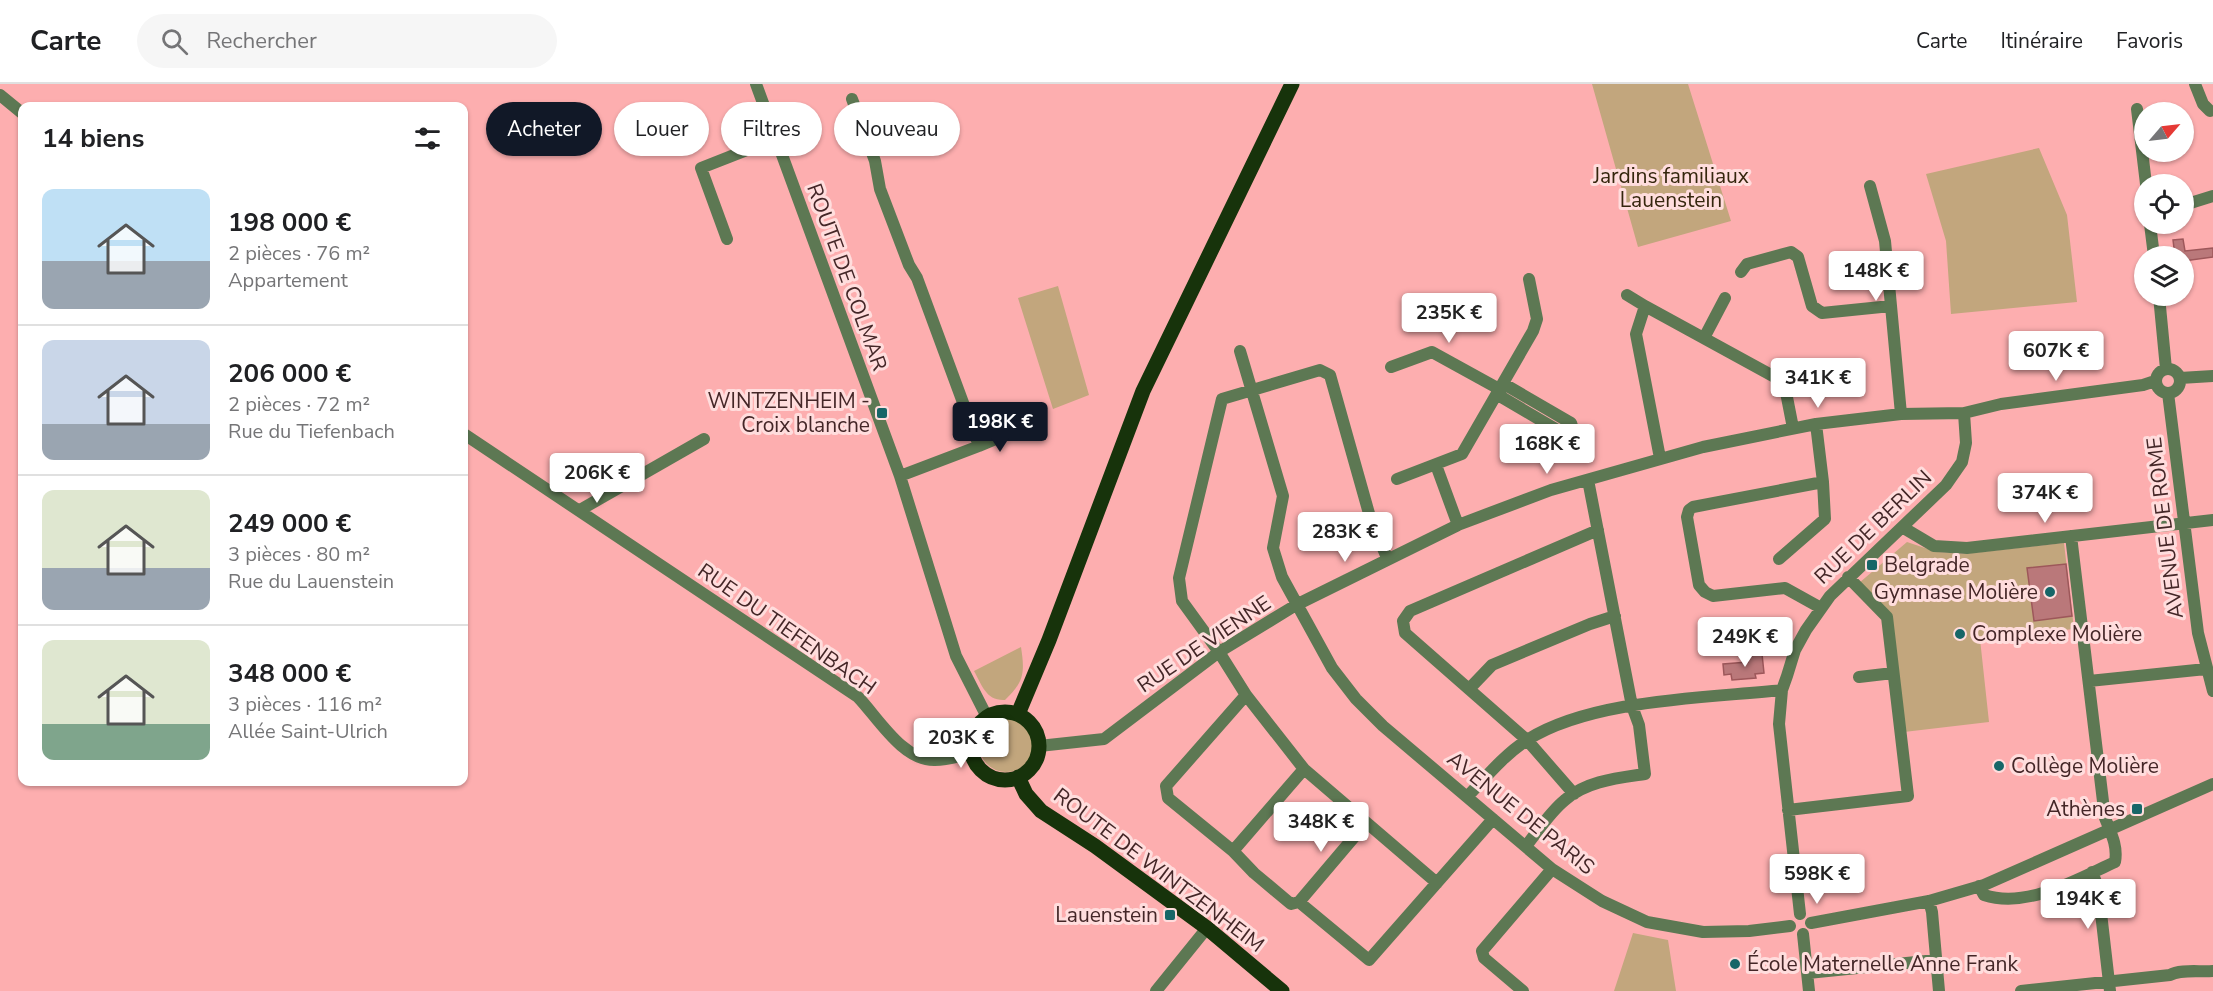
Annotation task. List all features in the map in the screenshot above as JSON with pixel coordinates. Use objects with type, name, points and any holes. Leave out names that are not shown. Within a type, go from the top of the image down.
[{"type":"main road","points":[[1018,714],[1049,640],[1143,392],[1292,84]]},
{"type":"main road","points":[[1003,711],[1018,714],[1030,722],[1037,732],[1039,746],[1036,760],[1028,771],[1018,777],[1001,779],[987,774],[978,766],[972,753],[972,737],[977,726],[987,717],[1003,711]]},
{"type":"main road","name":"ROUTE DE WINTZENHEIM","points":[[1018,777],[1026,794],[1041,811],[1095,846],[1207,928],[1282,991]]},
{"type":"street","name":"ROUTE DE COLMAR","points":[[756,84],[762,102]]},
{"type":"street","points":[[2195,84],[2203,104],[2212,112]]},
{"type":"street","points":[[0,95],[18,110]]},
{"type":"street","points":[[852,99],[875,161],[880,189],[909,266],[917,278],[979,446]]},
{"type":"street","points":[[727,239],[701,168],[732,156]]},
{"type":"street","name":"ROUTE DE COLMAR","points":[[781,156],[901,480]]},
{"type":"street","points":[[1870,186],[1885,241],[1901,414]]},
{"type":"street","points":[[2194,202],[2213,196]]},
{"type":"street","points":[[1741,273],[1747,264],[1791,252],[1798,256],[1812,306],[1816,311],[1822,314],[1891,306]]},
{"type":"street","points":[[1397,479],[1462,454],[1501,390],[1538,319],[1529,279]]},
{"type":"street","points":[[1627,295],[1784,382],[1793,428]]},
{"type":"street","points":[[1704,338],[1725,298]]},
{"type":"street","points":[[1645,306],[1636,334],[1660,458]]},
{"type":"street","points":[[2159,306],[2166,369]]},
{"type":"street","name":"AVENUE DE PARIS","points":[[1240,351],[1283,496],[1273,548],[1282,577],[1332,668],[1356,699],[1383,726],[1552,869],[1602,901],[1647,922],[1703,932],[1749,931],[1790,926]]},
{"type":"street","points":[[1391,367],[1432,352],[1501,390],[1571,423],[1573,429],[1570,433],[1564,434],[1501,390]]},
{"type":"street","points":[[2166,369],[2174,371],[2180,378],[2177,388],[2168,393],[2159,390],[2156,381],[2158,373],[2166,369]]},
{"type":"street","points":[[1387,558],[1370,517],[1330,375],[1320,370],[1222,399],[1179,578],[1182,601],[1219,652],[1246,695],[1304,769],[1437,883]]},
{"type":"street","points":[[2180,378],[2213,376]]},
{"type":"street","name":"RUE DE VIENNE","points":[[1039,746],[1104,739],[1219,652],[1296,605],[1387,558],[1458,525],[1551,490],[1660,458],[1793,428],[1901,414],[1965,413],[2001,404],[2143,385],[2156,381]]},
{"type":"street","name":"AVENUE DE ROME","points":[[2168,393],[2198,633],[2213,692]]},
{"type":"street","name":"RUE DE BERLIN","points":[[1800,914],[1779,724],[1782,690],[1795,650],[1821,608],[1848,577],[1946,485],[1962,462],[1966,443],[1965,413]]},
{"type":"street","points":[[1779,559],[1825,519],[1816,424]]},
{"type":"street","points":[[987,717],[956,656],[901,480],[1010,433]]},
{"type":"street","name":"RUE DU TIEFENBACH","points":[[468,437],[858,697],[897,742],[913,755],[933,760],[972,753]]},
{"type":"street","points":[[580,510],[704,439]]},
{"type":"street","points":[[1436,465],[1458,525]]},
{"type":"street","points":[[1526,846],[1565,800],[1574,794],[1607,779],[1644,774],[1639,725],[1632,706],[1588,480]]},
{"type":"street","points":[[1821,608],[1785,588],[1713,596],[1705,592],[1699,585],[1687,517],[1689,510],[1693,507],[1823,482]]},
{"type":"street","points":[[1902,527],[1934,546],[1967,548],[2213,520]]},
{"type":"street","points":[[1574,794],[1527,740],[1405,633],[1403,621],[1410,611],[1598,530]]},
{"type":"street","points":[[1979,886],[1984,895],[1995,898],[2038,894],[2048,892],[2115,862],[2117,853],[2105,818],[2071,536]]},
{"type":"street","points":[[1788,810],[1908,796],[1887,617],[1848,577]]},
{"type":"street","points":[[1470,688],[1492,665],[1590,624],[1615,616]]},
{"type":"street","points":[[2089,681],[2206,669]]},
{"type":"street","points":[[1858,677],[1893,673]]},
{"type":"street","points":[[1467,797],[1499,763],[1527,740],[1580,716],[1632,706],[1782,690]]},
{"type":"street","points":[[1246,695],[1166,786],[1168,798],[1233,851],[1254,873],[1291,904],[1299,902],[1366,823]]},
{"type":"street","points":[[1233,851],[1304,769]]},
{"type":"street","points":[[1811,923],[1929,901],[1979,886],[2213,784]]},
{"type":"street","points":[[1299,902],[1369,960],[1493,819]]},
{"type":"street","points":[[1523,991],[1484,958],[1482,951],[1552,869]]},
{"type":"street","points":[[2092,872],[2098,887],[2109,986]]},
{"type":"street","points":[[1929,901],[1939,991]]},
{"type":"street","points":[[1800,914],[1809,918],[1811,923],[1810,929],[1803,934],[1796,933],[1790,926],[1792,919],[1800,914]]},
{"type":"street","points":[[1156,991],[1207,928]]},
{"type":"street","points":[[1803,934],[1809,991]]},
{"type":"street","points":[[1808,973],[1936,960]]},
{"type":"street","points":[[2021,991],[2109,986],[2170,975],[2177,971],[2191,973],[2213,971]]},
{"type":"green space","name":"Jardins familiaux Lauenstein","points":[[1592,84],[1688,84],[1731,221],[1638,247]]},
{"type":"green space","points":[[2039,148],[2067,215],[2077,302],[1951,314],[1946,241],[1926,174]]},
{"type":"green space","points":[[1058,286],[1089,395],[1053,409],[1018,298]]},
{"type":"green space","name":"Complexe Molière","points":[[1907,542],[1937,552],[1963,554],[2064,543],[2074,629],[1980,639],[1989,722],[1904,732],[1891,616],[1859,583]]},
{"type":"green space","points":[[1021,647],[1023,670],[1016,688],[1005,700],[993,698],[985,691],[974,671]]},
{"type":"green space","points":[[1001,718],[1011,718],[1025,726],[1031,735],[1033,745],[1031,755],[1025,764],[1011,772],[1001,772],[984,760],[979,750],[979,740],[991,723]]},
{"type":"green space","points":[[1633,933],[1668,940],[1676,991],[1614,991]]},
{"type":"building","points":[[2183,239],[2184,246],[2174,246],[2173,240]]},
{"type":"building","points":[[2213,248],[2213,257],[2194,260],[2194,250]]},
{"type":"building","name":"Gymnase Molière","points":[[2066,564],[2072,616],[2034,621],[2027,568]]},
{"type":"building","points":[[1762,654],[1764,673],[1755,674],[1756,678],[1732,680],[1731,674],[1724,675],[1723,664],[1748,662],[1748,656]]},
{"type":"place","name":"WINTZENHEIM - Croix blanche","points":[[882,413]]},
{"type":"place","name":"Belgrade","points":[[1872,565]]},
{"type":"place","name":"Gymnase Molière","points":[[2050,592]]},
{"type":"place","name":"Complexe Molière","points":[[1960,634]]},
{"type":"place","name":"Collège Molière","points":[[1999,766]]},
{"type":"place","name":"Athènes","points":[[2137,809]]},
{"type":"place","name":"Lauenstein","points":[[1170,915]]},
{"type":"place","name":"École Maternelle Anne Frank","points":[[1735,964]]}]
